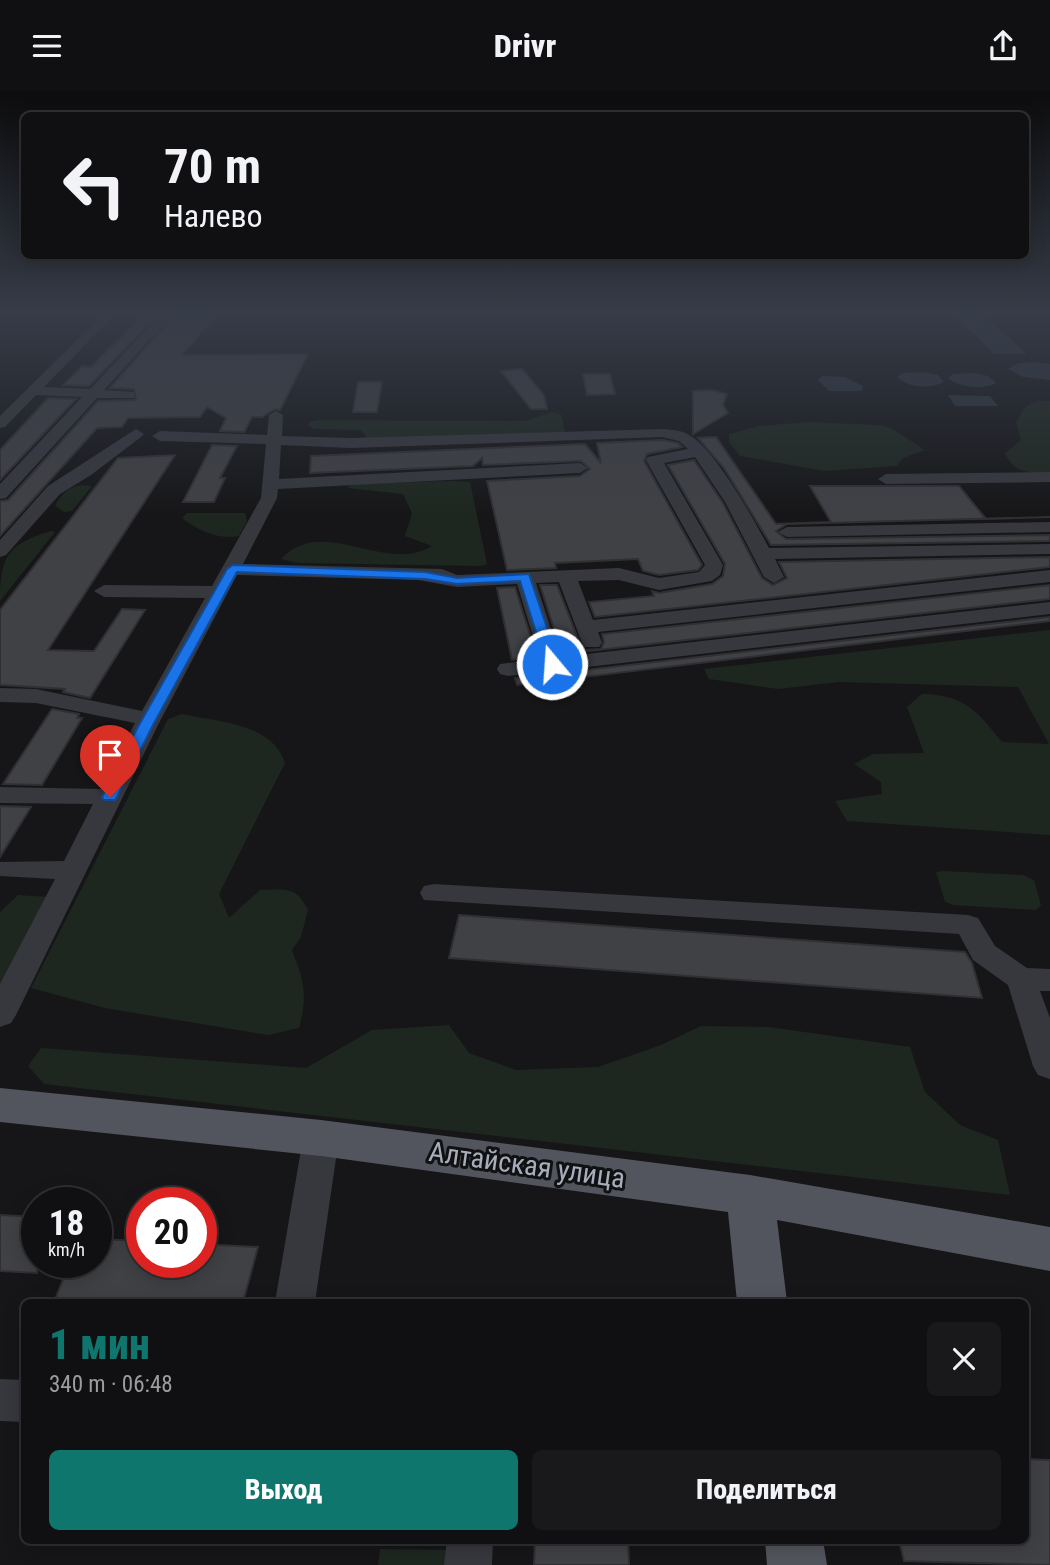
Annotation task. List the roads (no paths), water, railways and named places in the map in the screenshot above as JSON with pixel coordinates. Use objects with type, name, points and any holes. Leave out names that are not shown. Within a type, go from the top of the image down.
[{"type":"main road","name":"Алтайская улица","points":[[0,1105],[321,1138],[750,1195],[1050,1249]]},
{"type":"main road","points":[[750,1195],[762,1299]]},
{"type":"main road","points":[[794,1544],[797,1565]]},
{"type":"lane","points":[[0,424],[44,380]]},
{"type":"lane","points":[[0,494],[105,380]]},
{"type":"lane","points":[[35,391],[129,395]]},
{"type":"lane","points":[[0,1015],[149,719],[233,569],[269,498],[276,415]]},
{"type":"lane","points":[[160,436],[275,447],[662,433],[682,437],[699,452],[763,554],[774,577]]},
{"type":"lane","points":[[0,551],[54,490],[85,472],[136,434]]},
{"type":"lane","points":[[242,454],[275,447]]},
{"type":"lane","points":[[425,576],[457,581],[619,574],[659,584],[705,577],[713,571],[714,565],[654,460],[699,452]]},
{"type":"lane","points":[[272,484],[580,468]]},
{"type":"lane","points":[[886,479],[1050,477]]},
{"type":"lane","points":[[787,533],[1050,527]]},
{"type":"lane","points":[[763,554],[1050,549]]},
{"type":"lane","points":[[233,569],[425,576],[584,567],[590,565],[589,561]]},
{"type":"lane","points":[[566,575],[597,658]]},
{"type":"lane","points":[[587,627],[1050,576]]},
{"type":"lane","points":[[524,577],[552,664]]},
{"type":"lane","points":[[104,591],[220,592]]},
{"type":"lane","points":[[508,669],[1050,608]]},
{"type":"lane","points":[[0,695],[36,696],[149,719]]},
{"type":"lane","points":[[0,795],[110,797]]},
{"type":"lane","points":[[6,869],[72,870]]},
{"type":"lane","points":[[433,893],[968,925],[984,953],[1035,979],[1050,1066]]},
{"type":"lane","points":[[295,1299],[321,1138]]},
{"type":"lane","points":[[0,1400],[21,1401]]},
{"type":"lane","points":[[468,1565],[470,1544]]}]
